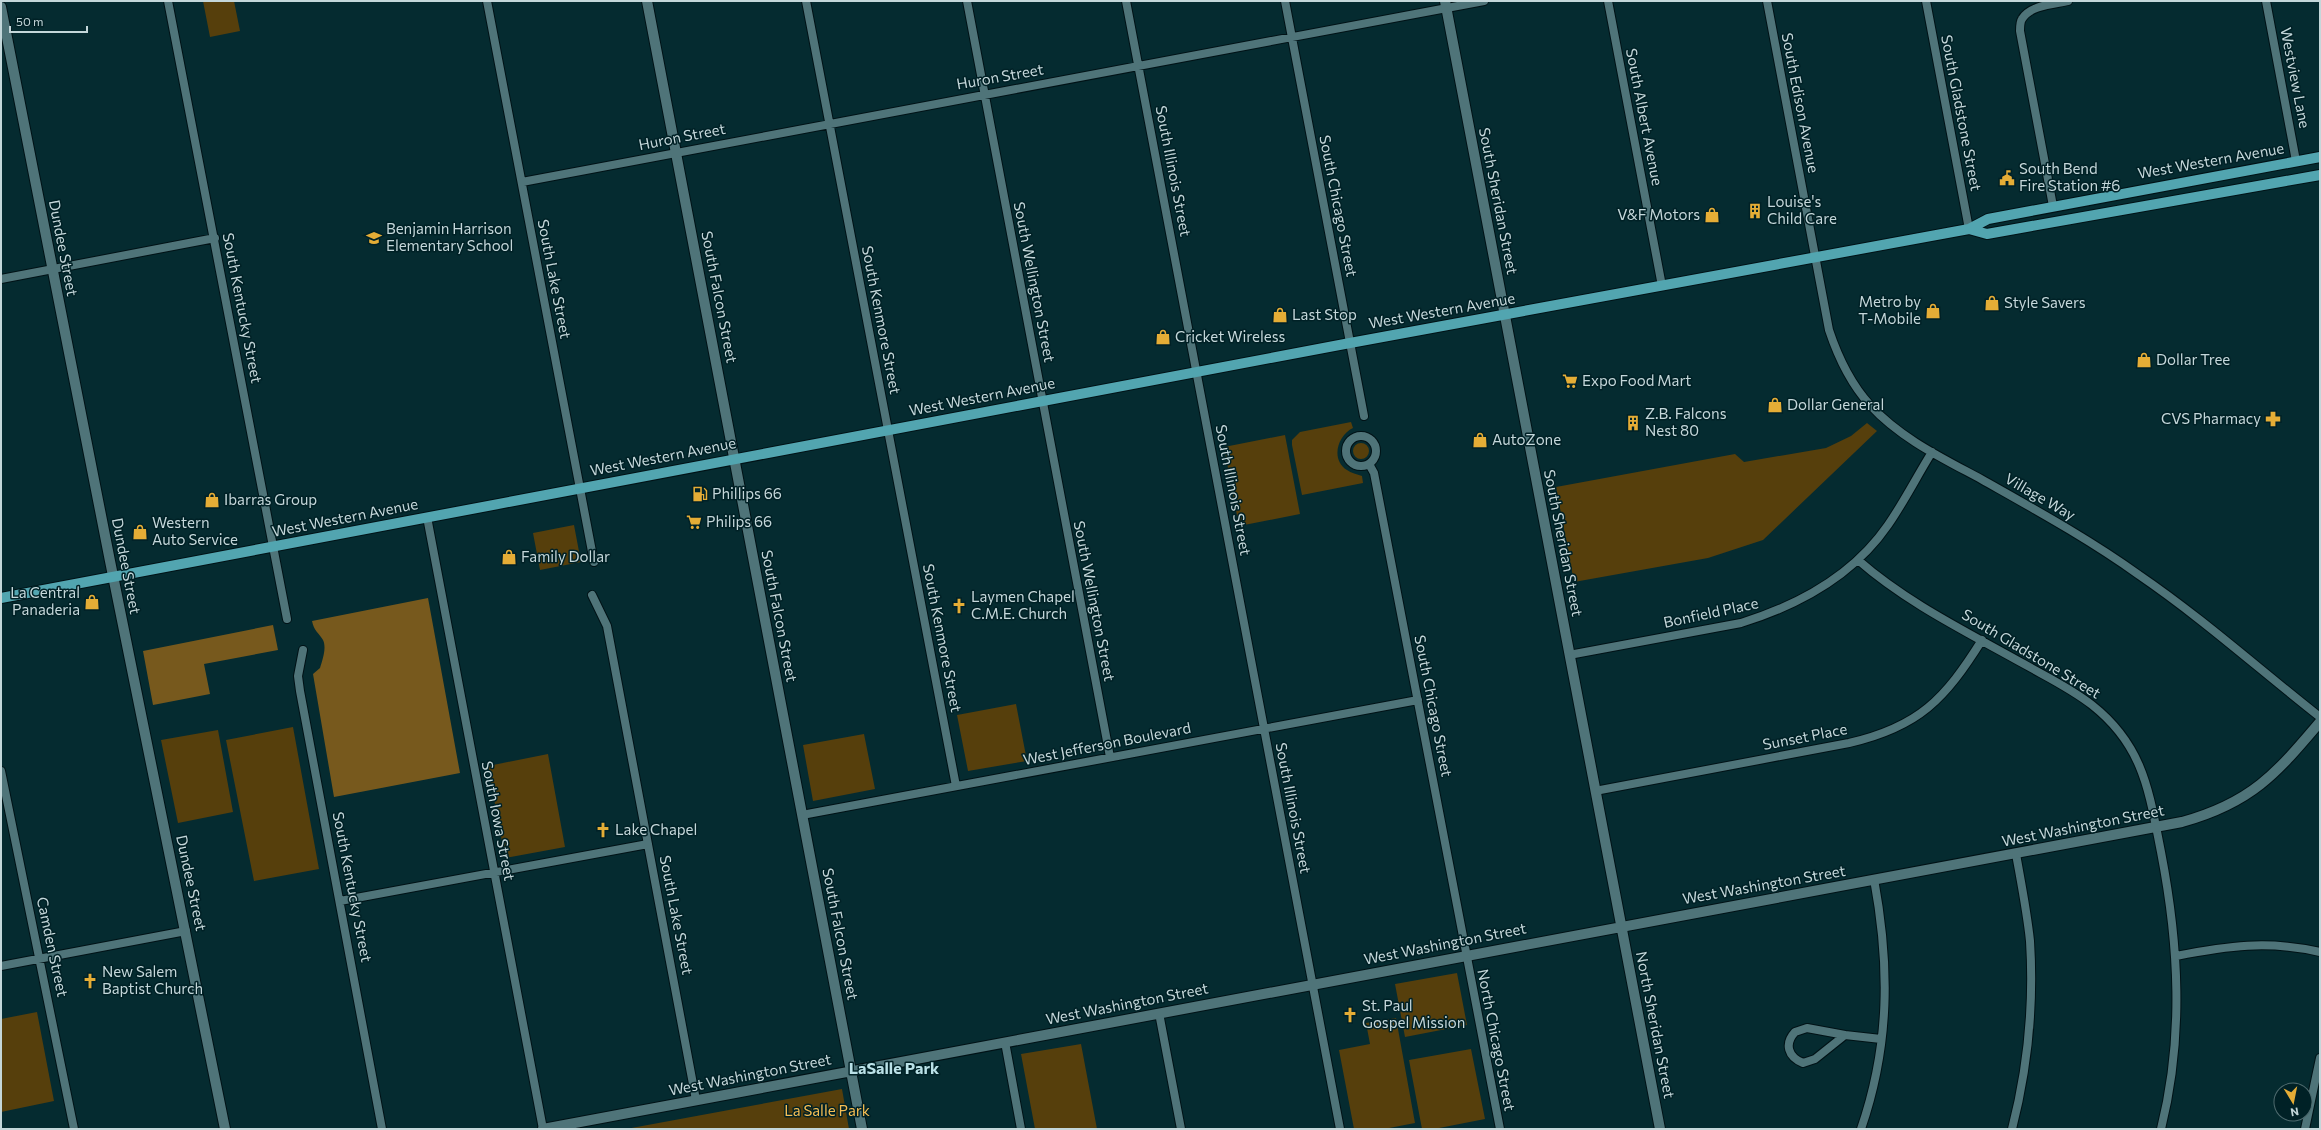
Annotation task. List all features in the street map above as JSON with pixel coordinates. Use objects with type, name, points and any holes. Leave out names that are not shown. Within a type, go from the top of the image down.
[{"type":"main road","name":"West Western Avenue","points":[[1,598],[1350,343],[1969,230],[1988,219],[2320,157]]},
{"type":"main road","name":"West Western Avenue","points":[[1969,230],[1987,234],[2320,175]]},
{"type":"street","name":"South Kentucky Street","points":[[168,1],[215,238],[287,620]]},
{"type":"street","name":"South Lake Street","points":[[487,1],[594,562]]},
{"type":"street","name":"South Falcon Street","points":[[647,1],[862,1129]]},
{"type":"street","name":"South Kenmore Street","points":[[806,1],[956,786]]},
{"type":"street","name":"South Wellington Street","points":[[966,1],[1110,757]]},
{"type":"street","name":"South Illinois Street","points":[[1126,1],[1340,1129]]},
{"type":"street","name":"South Chicago Street","points":[[1285,1],[1364,416]]},
{"type":"street","name":"Huron Street","points":[[522,182],[1138,65],[1292,38],[1445,5],[1484,1]]},
{"type":"street","name":"South Albert Avenue","points":[[1608,1],[1662,286]]},
{"type":"street","name":"South Edison Avenue","points":[[1767,1],[1815,257]]},
{"type":"street","name":"South Gladstone Street","points":[[1926,1],[1969,230]]},
{"type":"street","points":[[2053,206],[2020,31],[2022,19],[2028,12],[2044,6],[2068,1]]},
{"type":"street","name":"Westview Lane","points":[[2266,1],[2296,161]]},
{"type":"street","name":"South Sheridan Street","points":[[1445,5],[1621,926]]},
{"type":"street","name":"Dundee Street","points":[[1,8],[113,577],[225,1129]]},
{"type":"street","points":[[1,278],[215,238]]},
{"type":"street","name":"Village Way","points":[[1815,257],[1829,330],[1846,372],[1870,405],[1886,420],[1932,452],[2049,518],[2139,574],[2189,611],[2320,717]]},
{"type":"street","name":"Bonfield Place","points":[[1569,655],[1712,629],[1769,614],[1821,589],[1858,560],[1888,526],[1932,452]]},
{"type":"street","name":"South Chicago Street","points":[[1369,464],[1374,473],[1466,956]]},
{"type":"street","name":"South Iowa Street","points":[[427,517],[543,1129]]},
{"type":"street","name":"South Gladstone Street","points":[[1858,560],[1892,588],[2070,690],[2091,704],[2107,718],[2122,735],[2142,770],[2150,795],[2170,898],[2176,956],[2178,998],[2176,1038],[2160,1129]]},
{"type":"street","name":"South Lake Street","points":[[592,595],[607,626],[696,1100]]},
{"type":"street","name":"Sunset Place","points":[[1595,791],[1849,743],[1886,732],[1916,716],[1939,698],[1952,685],[1982,640]]},
{"type":"street","name":"South Kentucky Street","points":[[303,650],[298,676],[300,691],[382,1129]]},
{"type":"street","name":"West Jefferson Boulevard","points":[[802,815],[1418,700]]},
{"type":"street","name":"West Washington Street","points":[[543,1129],[1621,926],[2156,828],[2208,815],[2252,792],[2286,762],[2320,722]]},
{"type":"street","name":"Camden Street","points":[[1,771],[74,1129]]},
{"type":"street","points":[[340,901],[494,874],[648,844]]},
{"type":"street","points":[[2012,1129],[2026,1062],[2032,987],[2030,940],[2016,854]]},
{"type":"street","points":[[1861,1129],[1871,1095],[1881,1039],[1886,968],[1881,919],[1874,879]]},
{"type":"street","name":"North Sheridan Street","points":[[1621,926],[1660,1129]]},
{"type":"street","points":[[1,966],[186,932]]},
{"type":"street","points":[[2176,956],[2228,946],[2252,944],[2278,944],[2320,952]]},
{"type":"street","name":"North Chicago Street","points":[[1466,956],[1500,1129]]},
{"type":"street","points":[[1159,1013],[1181,1129]]},
{"type":"street","points":[[1845,1035],[1809,1063],[1797,1061],[1792,1057],[1788,1048],[1791,1036],[1801,1029],[1881,1039]]},
{"type":"street","points":[[1005,1042],[1021,1129]]},
{"type":"street","points":[[2305,1129],[2320,1058]]},
{"type":"green space","points":[[203,1],[234,1],[240,31],[210,37]]},
{"type":"green space","points":[[1351,422],[1353,428],[1343,436],[1340,441],[1337,454],[1342,465],[1347,470],[1362,476],[1363,483],[1302,495],[1292,440],[1300,432]]},
{"type":"green space","points":[[1867,423],[1877,431],[1763,540],[1708,558],[1574,582],[1556,487],[1735,454],[1744,462],[1826,448],[1851,436]]},
{"type":"green space","points":[[1285,435],[1300,514],[1239,526],[1224,447]]},
{"type":"green space","points":[[1361,443],[1368,448],[1369,451],[1364,458],[1361,459],[1354,454],[1353,451],[1358,444]]},
{"type":"green space","points":[[574,525],[581,562],[540,570],[533,533]]},
{"type":"green space","points":[[1016,704],[1027,761],[968,771],[957,715]]},
{"type":"green space","points":[[293,727],[319,869],[254,881],[226,740]]},
{"type":"green space","points":[[218,730],[233,812],[178,823],[161,740]]},
{"type":"green space","points":[[864,734],[875,789],[813,801],[803,745]]},
{"type":"green space","points":[[548,754],[565,847],[505,858],[488,766]]},
{"type":"green space","points":[[1457,973],[1467,1025],[1405,1037],[1395,984]]},
{"type":"green space","points":[[37,1012],[54,1101],[1,1112],[1,1019]]},
{"type":"green space","points":[[1396,1018],[1415,1123],[1384,1129],[1354,1129],[1339,1050],[1370,1044],[1366,1023]]},
{"type":"green space","points":[[1081,1044],[1097,1129],[1035,1129],[1021,1054]]},
{"type":"green space","points":[[1471,1049],[1485,1119],[1434,1129],[1422,1129],[1409,1060]]},
{"type":"green space","name":"La Salle Park","points":[[842,1089],[849,1129],[626,1129]]},
{"type":"shaded area","points":[[428,598],[460,773],[334,797],[313,674],[320,668],[324,654],[324,643],[312,621]]},
{"type":"shaded area","points":[[273,625],[278,650],[204,664],[210,694],[153,705],[143,651]]},
{"type":"place","name":"South Bend Fire Station #6","points":[[2007,178]]},
{"type":"place","name":"Louise's Child Care","points":[[1755,211]]},
{"type":"place","name":"V&F Motors","points":[[1712,215]]},
{"type":"place","name":"Benjamin Harrison Elementary School","points":[[374,238]]},
{"type":"place","name":"Style Savers","points":[[1992,303]]},
{"type":"place","name":"Metro by T-Mobile","points":[[1933,311]]},
{"type":"place","name":"Last Stop","points":[[1280,315]]},
{"type":"place","name":"Cricket Wireless","points":[[1163,337]]},
{"type":"place","name":"Dollar Tree","points":[[2144,360]]},
{"type":"place","name":"Expo Food Mart","points":[[1570,381]]},
{"type":"place","name":"Dollar General","points":[[1775,405]]},
{"type":"place","name":"CVS Pharmacy","points":[[2273,419]]},
{"type":"place","name":"Z.B. Falcons Nest 80","points":[[1633,423]]},
{"type":"place","name":"AutoZone","points":[[1480,440]]},
{"type":"place","name":"Phillips 66","points":[[700,494]]},
{"type":"place","name":"Ibarras Group","points":[[212,500]]},
{"type":"place","name":"Philips 66","points":[[694,522]]},
{"type":"place","name":"Western Auto Service","points":[[140,532]]},
{"type":"place","name":"Family Dollar","points":[[509,557]]},
{"type":"place","name":"La Central Panaderia","points":[[92,602]]},
{"type":"place","name":"Laymen Chapel C.M.E. Church","points":[[959,606]]},
{"type":"place","name":"Lake Chapel","points":[[603,830]]},
{"type":"place","name":"New Salem Baptist Church","points":[[90,981]]},
{"type":"place","name":"St. Paul Gospel Mission","points":[[1350,1015]]},
{"type":"district","name":"LaSalle Park","points":[[894,1068]]}]
